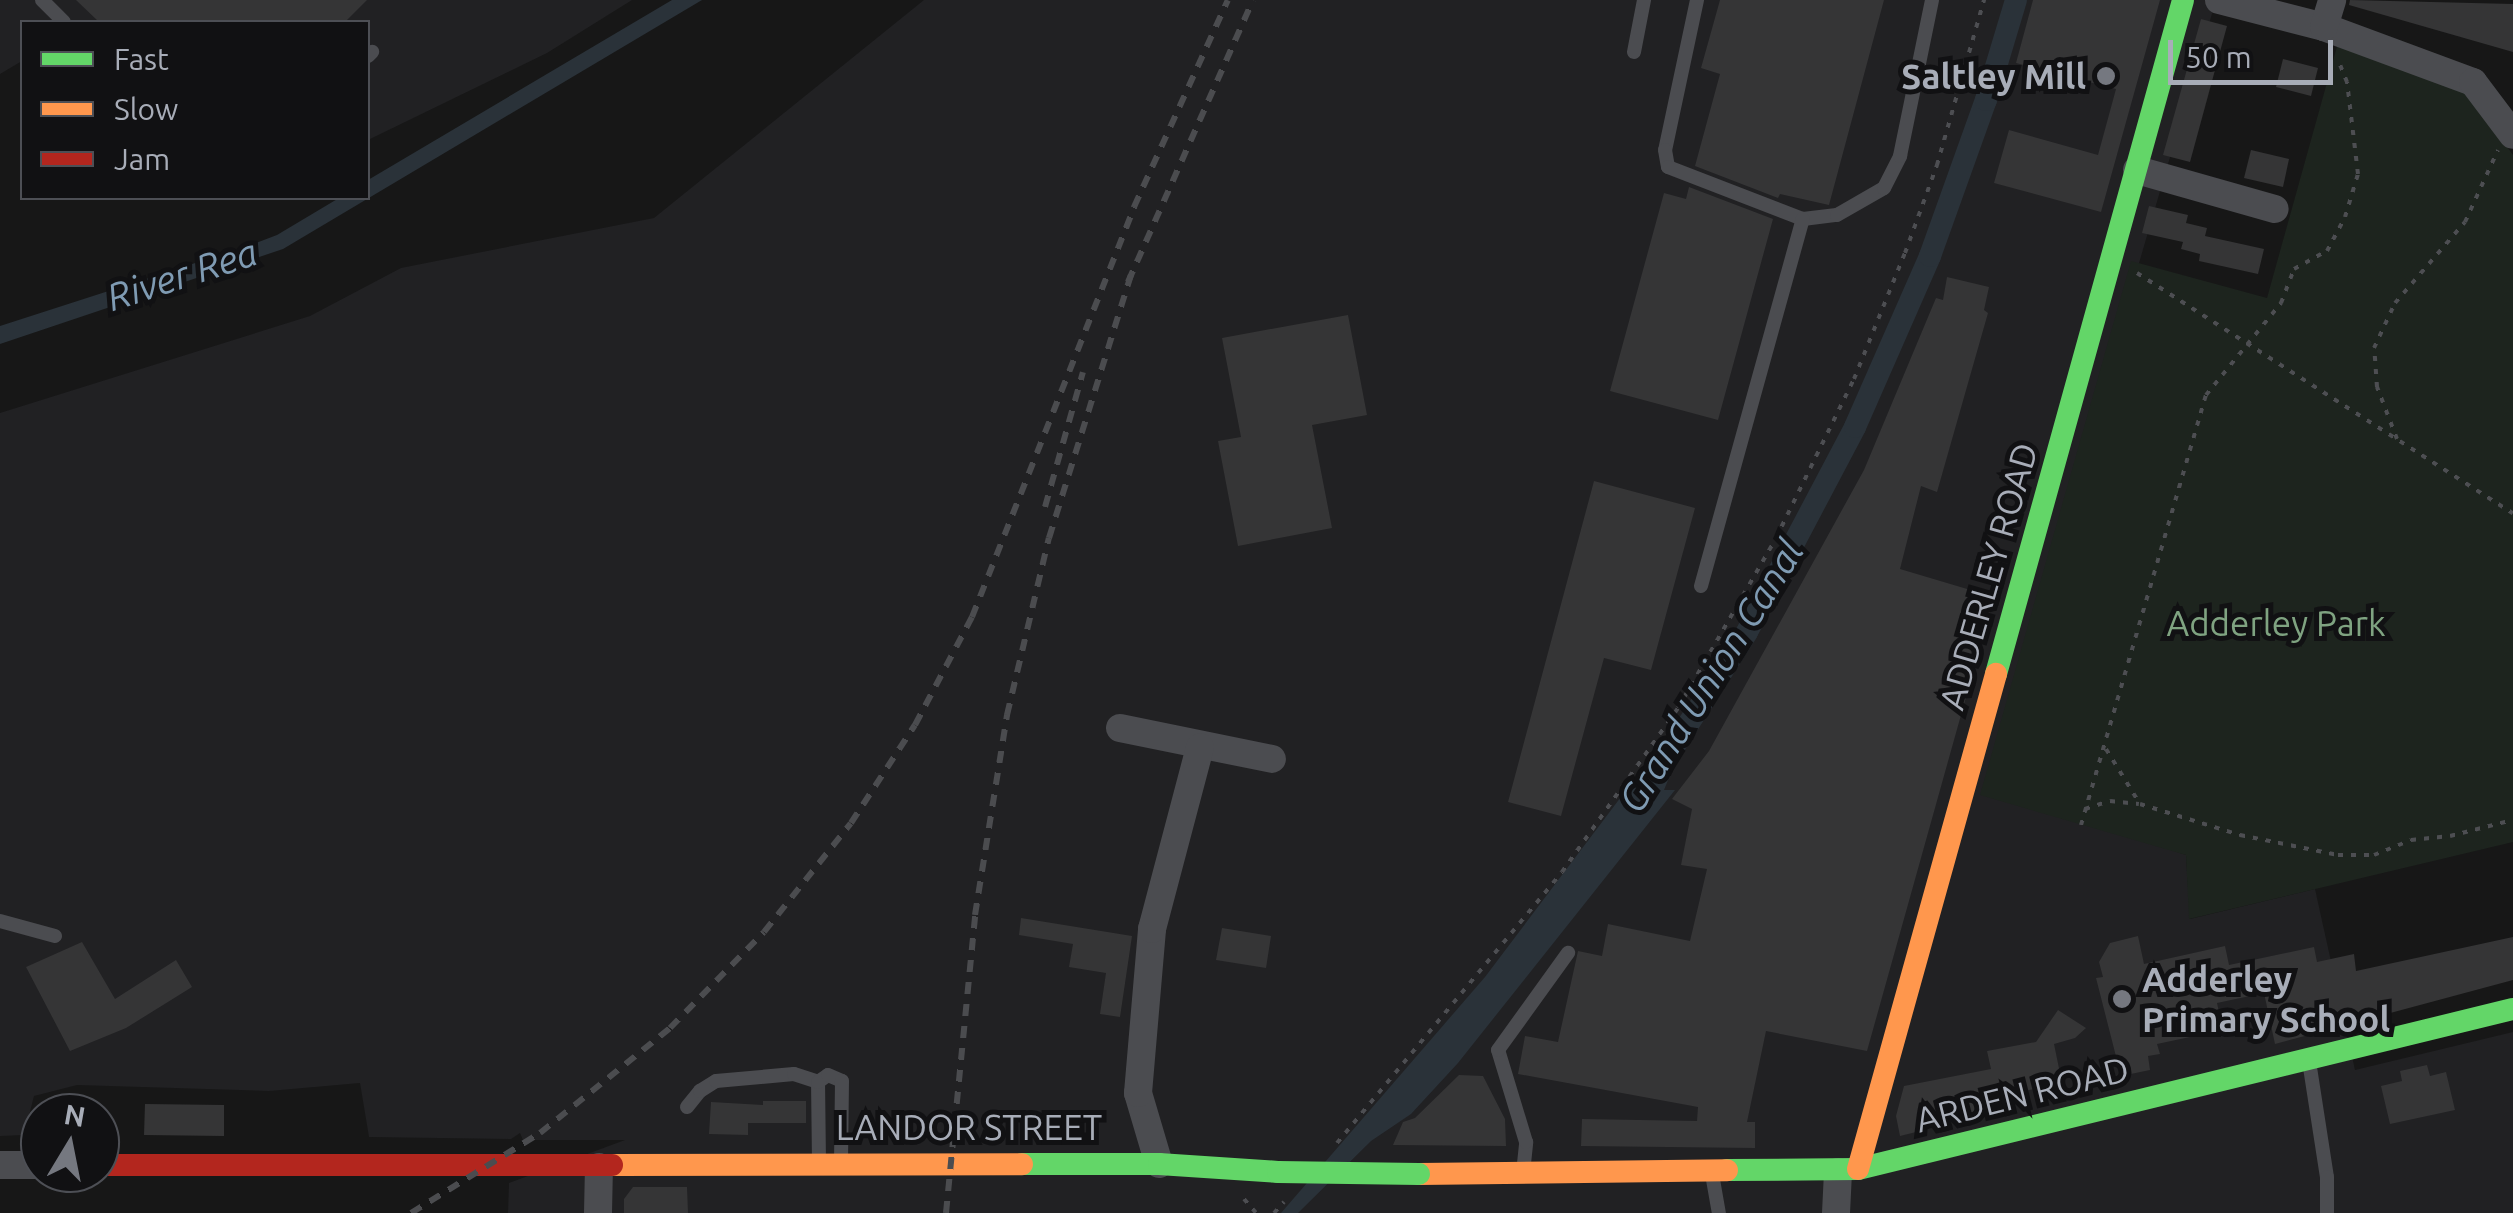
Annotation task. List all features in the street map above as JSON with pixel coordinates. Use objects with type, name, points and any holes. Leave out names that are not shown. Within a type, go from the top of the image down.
[{"type":"street","name":"ADDERLEY ROAD","points":[[1848,1171],[2113,256],[2183,0]]},
{"type":"street","points":[[2219,0],[2328,13],[2474,82],[2510,131]]},
{"type":"street","points":[[2137,170],[2276,209]]},
{"type":"street","points":[[1120,728],[1272,759]]},
{"type":"street","points":[[1159,1164],[1138,1093],[1152,930],[1200,747]]},
{"type":"street","name":"ARDEN ROAD","points":[[1848,1171],[2513,1009]]},
{"type":"street","name":"LANDOR STREET","points":[[120,1165],[1159,1164],[1278,1172],[1419,1174],[1848,1171]]},
{"type":"street","points":[[598,1213],[599,1167]]},
{"type":"street","points":[[1836,1213],[1848,1171]]},
{"type":"lane","points":[[42,0],[62,20]]},
{"type":"lane","points":[[1634,52],[1644,0]]},
{"type":"lane","points":[[1697,0],[1665,150],[1668,167],[1803,219],[1837,215],[1884,188],[1900,156],[1932,0]]},
{"type":"lane","points":[[1701,586],[1803,219]]},
{"type":"lane","points":[[0,921],[55,936]]},
{"type":"lane","points":[[1523,1174],[1526,1142],[1498,1050],[1568,953]]},
{"type":"lane","points":[[2309,1060],[2327,1177],[2327,1213]]},
{"type":"lane","points":[[688,1107],[700,1091],[716,1080],[794,1074],[818,1082]]},
{"type":"lane","points":[[818,1082],[828,1075],[842,1081],[830,1166]]},
{"type":"lane","points":[[818,1082],[830,1166]]},
{"type":"lane","points":[[1712,1173],[1719,1213]]},
{"type":"path","points":[[1337,1142],[1562,872],[1678,708],[1766,555],[1854,379],[1905,253],[1937,165],[1984,0]]},
{"type":"path","points":[[2081,825],[2206,395],[2243,344],[2281,303],[2294,270],[2327,251],[2346,217],[2358,174],[2348,82],[2328,13]]},
{"type":"path","points":[[2397,441],[2377,388],[2374,348],[2395,303],[2465,222],[2510,131]]},
{"type":"path","points":[[2113,256],[2243,344],[2513,513]]},
{"type":"path","points":[[2104,746],[2140,804]]},
{"type":"path","points":[[2085,810],[2110,801],[2140,804],[2240,836],[2338,855],[2374,855],[2411,840],[2450,836],[2513,820]]},
{"type":"path","points":[[1274,1213],[1286,1199]]},
{"type":"shaded area","points":[[0,0],[632,0],[547,53],[370,139],[370,20],[20,20],[20,62],[0,74]]},
{"type":"shaded area","points":[[924,0],[2216,0],[1986,786],[2186,855],[2190,919],[2315,889],[2355,1070],[2513,1032],[2513,1213],[508,1213],[509,1183],[625,1140],[523,1140],[520,1133],[511,1139],[369,1137],[360,1083],[269,1091],[77,1085],[46,1093],[20,1093],[20,1135],[0,1136],[0,413],[310,316],[401,268],[654,218]]},
{"type":"green space","name":"Adderley Park","points":[[2338,43],[2470,94],[2513,155],[2513,842],[2189,919],[2186,855],[1980,795],[2131,261],[2267,298]]},
{"type":"water","points":[[672,0],[702,0],[370,197],[370,179]]},
{"type":"water","name":"River Rea","points":[[336,200],[365,200],[283,249],[0,344],[0,326],[277,235]]},
{"type":"water","points":[[1670,744],[1680,751],[1664,790],[1675,790],[1458,1063],[1411,1114],[1371,1141],[1298,1213],[1281,1213],[1485,977],[1633,781],[1662,758]]},
{"type":"building","points":[[76,0],[367,0],[347,20],[97,20]]},
{"type":"building","points":[[1720,0],[1884,0],[1829,205],[1780,194],[1778,198],[1695,166],[1720,74],[1701,68]]},
{"type":"building","name":"Saltley Mill","points":[[2033,0],[2160,0],[2101,212],[1994,183],[2009,130],[2098,155],[2116,89],[2016,63]]},
{"type":"building","points":[[2350,0],[2513,4],[2513,52],[2349,5]]},
{"type":"building","points":[[2201,19],[2227,26],[2190,162],[2163,155]]},
{"type":"building","points":[[2283,59],[2318,68],[2311,96],[2276,87]]},
{"type":"building","points":[[2251,150],[2289,159],[2283,187],[2244,178]]},
{"type":"building","points":[[1689,187],[1773,219],[1718,420],[1610,391],[1664,193],[1686,199]]},
{"type":"building","points":[[2149,206],[2188,215],[2186,223],[2207,228],[2205,236],[2264,249],[2258,274],[2199,261],[2200,254],[2181,249],[2183,242],[2142,233]]},
{"type":"building","points":[[1947,277],[1989,287],[1984,310],[1988,313],[1937,492],[1921,486],[1900,569],[1994,597],[1867,1051],[1766,1031],[1747,1122],[1755,1122],[1755,1148],[1581,1146],[1582,1119],[1697,1121],[1698,1107],[1518,1074],[1525,1036],[1558,1042],[1578,951],[1602,956],[1608,924],[1690,941],[1707,869],[1681,865],[1692,809],[1672,799],[1709,751],[1864,470],[1936,298],[1943,300]]},
{"type":"building","points":[[1348,315],[1367,415],[1312,425],[1332,528],[1238,546],[1218,441],[1241,437],[1222,338]]},
{"type":"building","points":[[1594,481],[1695,508],[1651,670],[1604,658],[1561,816],[1508,802]]},
{"type":"building","points":[[1021,918],[1132,936],[1120,1017],[1100,1014],[1106,973],[1069,967],[1073,944],[1019,935]]},
{"type":"building","points":[[1222,928],[1271,936],[1266,968],[1216,960]]},
{"type":"building","points":[[2138,936],[2144,964],[2225,946],[2229,965],[2314,947],[2317,962],[2354,954],[2356,971],[2513,937],[2513,980],[2275,1044],[2264,993],[2217,1003],[2223,1030],[2157,1044],[2160,1054],[2148,1056],[2150,1070],[2121,1076],[2096,978],[2103,977],[2099,962],[2110,943]]},
{"type":"building","points":[[82,942],[115,999],[176,960],[192,987],[126,1028],[70,1051],[26,967]]},
{"type":"building","points":[[2058,1010],[2086,1028],[2075,1038],[2054,1044],[2062,1083],[2006,1095],[2009,1109],[1900,1136],[1896,1116],[1904,1086],[1991,1069],[1987,1051],[2036,1042]]},
{"type":"building","points":[[2427,1065],[2430,1076],[2446,1072],[2455,1110],[2390,1124],[2381,1086],[2402,1081],[2400,1071]]},
{"type":"building","points":[[1459,1075],[1483,1076],[1505,1119],[1506,1146],[1393,1145],[1403,1122],[1415,1118]]},
{"type":"building","points":[[763,1101],[806,1101],[806,1123],[748,1123],[748,1135],[709,1134],[711,1102],[763,1105]]},
{"type":"building","points":[[145,1104],[224,1105],[224,1136],[144,1135]]},
{"type":"building","points":[[633,1187],[687,1187],[688,1213],[624,1213],[624,1199]]},
{"type":"waterway","name":"Grand Union Canal","points":[[1657,773],[1747,632],[1855,427],[1930,256],[1986,100],[2016,0]]},
{"type":"railway","points":[[411,1213],[540,1133],[670,1028],[764,932],[851,823],[915,725],[972,617],[1134,207],[1228,0]]},
{"type":"railway","points":[[1128,282],[1253,0]]},
{"type":"railway","points":[[946,1213],[975,915],[1007,715],[1049,538],[1132,272]]},
{"type":"railway","points":[[1045,507],[1083,372]]},
{"type":"traffic: fast","points":[[1996,674],[2183,0]]},
{"type":"traffic: fast","points":[[1727,1170],[1858,1169],[2513,1009]]},
{"type":"traffic: fast","points":[[1022,1164],[1159,1164],[1278,1172]]},
{"type":"traffic: fast","points":[[1278,1172],[1419,1174]]},
{"type":"traffic: slow","points":[[1858,1169],[1996,674]]},
{"type":"traffic: slow","points":[[612,1165],[1022,1164]]},
{"type":"traffic: slow","points":[[1419,1174],[1727,1170]]},
{"type":"traffic: jam","points":[[120,1165],[612,1165]]},
{"type":"place","name":"Saltley Mill","points":[[2106,76]]},
{"type":"place","name":"Adderley Primary School","points":[[2122,999]]}]
